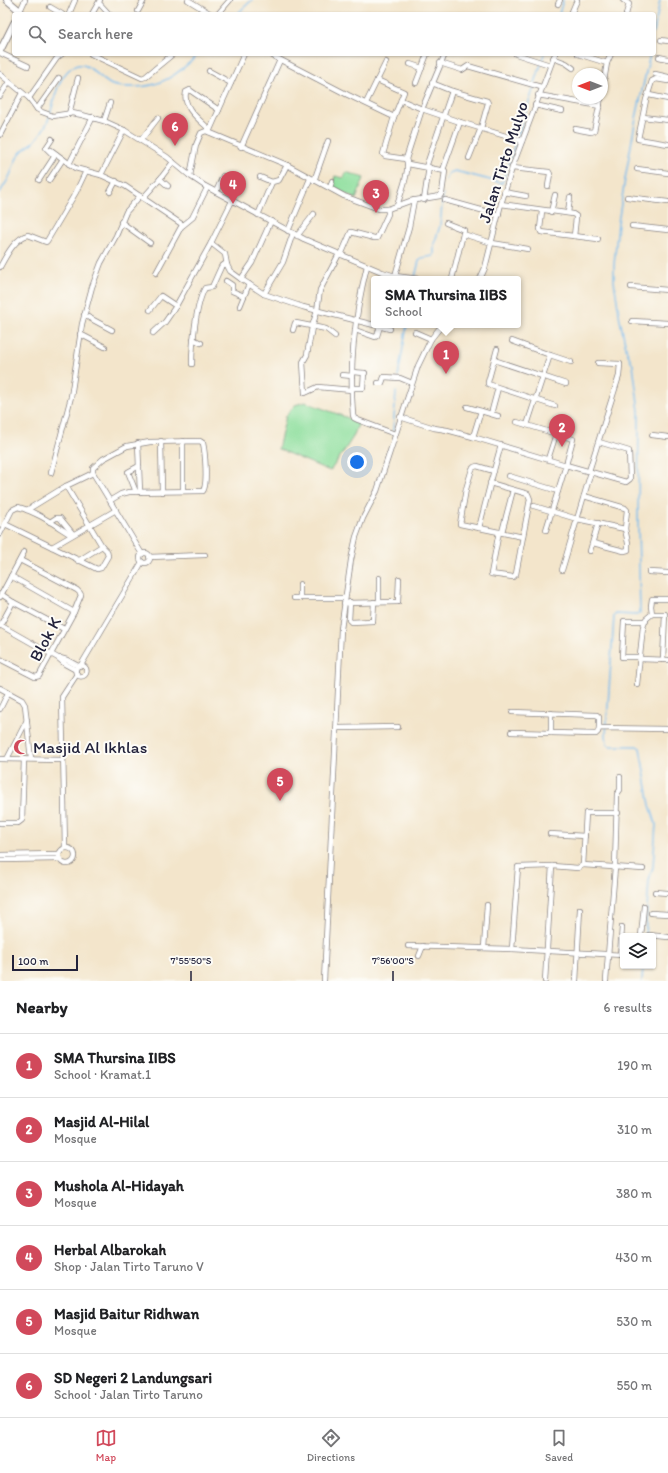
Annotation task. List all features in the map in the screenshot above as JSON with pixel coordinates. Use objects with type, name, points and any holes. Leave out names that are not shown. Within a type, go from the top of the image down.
[{"type":"street","points":[[7,0],[19,12]]},
{"type":"street","points":[[20,12],[26,0]]},
{"type":"street","points":[[70,12],[75,0]]},
{"type":"street","points":[[138,11],[144,0]]},
{"type":"street","points":[[188,0],[208,12]]},
{"type":"street","points":[[220,12],[230,0]]},
{"type":"street","points":[[572,12],[577,0]]},
{"type":"street","points":[[623,0],[629,4],[627,12]]},
{"type":"street","points":[[93,12],[100,1],[108,12]]},
{"type":"street","points":[[50,7],[59,12]]},
{"type":"street","points":[[12,27],[0,52],[28,66]]},
{"type":"street","points":[[661,40],[668,41]]},
{"type":"street","points":[[29,98],[59,56]]},
{"type":"street","points":[[98,56],[142,78],[171,56]]},
{"type":"street","points":[[210,131],[243,56]]},
{"type":"street","points":[[273,56],[394,117]]},
{"type":"street","points":[[416,83],[426,56]]},
{"type":"street","points":[[397,206],[405,181],[407,162],[422,109],[442,56]]},
{"type":"street","points":[[522,56],[550,65]]},
{"type":"street","points":[[554,56],[573,68]]},
{"type":"street","name":"Jalan Tirto Mulyo","points":[[481,276],[492,243],[518,140],[535,105],[538,96],[537,86],[554,56]]},
{"type":"street","points":[[584,56],[607,63]]},
{"type":"street","points":[[606,68],[610,56]]},
{"type":"street","points":[[659,57],[668,59]]},
{"type":"street","points":[[242,147],[280,60]]},
{"type":"street","points":[[366,103],[386,62]]},
{"type":"street","points":[[440,63],[462,70],[468,66],[537,86]]},
{"type":"street","points":[[410,64],[422,68]]},
{"type":"street","points":[[210,71],[231,83]]},
{"type":"street","points":[[0,74],[29,98],[37,109],[53,116],[75,113],[93,117],[124,130],[141,140],[207,188],[293,233],[367,266],[395,276],[414,203]]},
{"type":"street","points":[[655,74],[668,77]]},
{"type":"street","points":[[37,109],[59,78]]},
{"type":"street","points":[[69,114],[78,78]]},
{"type":"street","points":[[668,81],[656,79],[652,81],[649,95],[646,100],[638,140],[668,144]]},
{"type":"street","points":[[377,80],[402,90],[404,94],[394,117],[383,154],[384,156],[443,170]]},
{"type":"street","points":[[0,96],[9,82]]},
{"type":"street","points":[[432,83],[452,91],[488,101],[481,128],[469,158]]},
{"type":"street","points":[[219,110],[194,92],[190,90],[186,92],[185,98],[187,105],[210,131],[242,147],[287,165],[312,180],[344,196],[388,211]]},
{"type":"street","points":[[424,200],[428,167],[452,91]]},
{"type":"street","points":[[0,135],[22,93]]},
{"type":"street","points":[[649,95],[668,99]]},
{"type":"street","points":[[538,96],[600,106],[594,131],[592,132],[574,128]]},
{"type":"street","points":[[401,100],[460,122],[518,140]]},
{"type":"street","points":[[104,121],[110,103]]},
{"type":"street","points":[[535,105],[562,112]]},
{"type":"street","points":[[69,164],[93,117]]},
{"type":"street","points":[[643,117],[668,120]]},
{"type":"street","points":[[141,140],[158,118]]},
{"type":"street","points":[[342,375],[365,373],[363,388],[352,389],[318,386],[305,393],[303,362],[307,355],[320,290],[351,232],[377,238],[388,211],[402,203],[414,203],[437,197],[441,194],[445,173],[443,170],[460,122]]},
{"type":"street","points":[[102,175],[124,130]]},
{"type":"street","points":[[190,176],[199,137],[202,132],[210,131]]},
{"type":"street","points":[[52,139],[46,148],[75,168],[102,175],[116,181],[183,225]]},
{"type":"street","points":[[264,294],[283,262],[312,180],[328,141]]},
{"type":"street","points":[[51,150],[56,155]]},
{"type":"street","points":[[39,180],[56,155]]},
{"type":"street","points":[[49,180],[63,159]]},
{"type":"street","points":[[51,473],[71,397],[84,315],[101,263],[129,208],[160,179],[172,162]]},
{"type":"street","points":[[260,177],[272,182],[279,180],[287,165]]},
{"type":"street","points":[[512,168],[549,172],[548,186]]},
{"type":"street","points":[[637,169],[668,173]]},
{"type":"street","points":[[0,267],[10,250],[22,237],[28,235],[46,242],[47,241],[86,172]]},
{"type":"street","points":[[216,192],[223,176]]},
{"type":"street","points":[[160,179],[168,186]]},
{"type":"street","points":[[110,192],[116,181]]},
{"type":"street","points":[[330,188],[332,181]]},
{"type":"street","points":[[258,215],[272,182]]},
{"type":"street","points":[[156,272],[183,225],[189,222],[192,218],[207,188]]},
{"type":"street","points":[[504,192],[526,196]]},
{"type":"street","points":[[551,212],[555,195]]},
{"type":"street","points":[[568,213],[570,197]]},
{"type":"street","points":[[627,198],[668,202]]},
{"type":"street","points":[[445,200],[499,215]]},
{"type":"street","points":[[153,333],[165,322],[176,306],[211,243],[232,201]]},
{"type":"street","points":[[501,204],[551,212],[568,213],[576,216],[574,236]]},
{"type":"street","points":[[542,210],[541,232],[598,239]]},
{"type":"street","points":[[293,233],[314,214]]},
{"type":"street","points":[[241,279],[252,263],[271,221]]},
{"type":"street","points":[[121,222],[150,243]]},
{"type":"street","points":[[446,223],[464,230],[453,276]]},
{"type":"street","points":[[632,226],[668,230]]},
{"type":"street","points":[[464,234],[492,243],[528,249]]},
{"type":"street","points":[[211,243],[224,254],[230,271],[264,294],[317,311],[371,324]]},
{"type":"street","points":[[192,364],[193,339],[204,290],[205,288],[212,287],[221,267],[224,264],[227,265]]},
{"type":"street","points":[[367,266],[360,296],[355,330],[352,374],[354,418],[395,434]]},
{"type":"street","points":[[226,281],[232,285],[232,292],[244,296]]},
{"type":"street","points":[[240,306],[249,284]]},
{"type":"street","points":[[631,287],[668,290]]},
{"type":"street","points":[[150,310],[161,296],[176,306]]},
{"type":"street","points":[[84,315],[112,330]]},
{"type":"street","points":[[632,321],[668,323]]},
{"type":"street","points":[[293,330],[296,323],[326,329],[335,336]]},
{"type":"street","points":[[355,330],[376,337],[379,328]]},
{"type":"street","points":[[324,981],[341,629],[356,537],[377,491],[400,417],[420,361],[431,339],[440,328]]},
{"type":"street","points":[[415,332],[431,339]]},
{"type":"street","points":[[80,334],[105,347]]},
{"type":"street","points":[[193,339],[201,343]]},
{"type":"street","points":[[512,341],[571,362]]},
{"type":"street","points":[[497,349],[488,384],[555,406]]},
{"type":"street","points":[[527,425],[550,355]]},
{"type":"street","points":[[494,360],[566,384]]},
{"type":"street","points":[[562,570],[590,472],[620,376],[620,366],[618,364],[598,363]]},
{"type":"street","points":[[378,383],[382,384],[384,377],[400,378],[412,383]]},
{"type":"street","points":[[491,414],[498,388]]},
{"type":"street","points":[[467,407],[498,416]]},
{"type":"street","points":[[473,437],[481,411]]},
{"type":"street","points":[[400,417],[626,482],[630,479],[629,451],[599,442]]},
{"type":"street","points":[[517,422],[573,440],[546,530]]},
{"type":"street","points":[[548,459],[556,434]]},
{"type":"street","points":[[652,435],[668,437]]},
{"type":"street","points":[[160,441],[162,492]]},
{"type":"street","points":[[111,500],[124,493],[203,491],[205,489],[203,443],[200,441],[160,441],[138,444],[122,448],[95,465],[93,473],[111,500],[142,554],[140,558],[142,562]]},
{"type":"street","points":[[182,441],[183,491]]},
{"type":"street","points":[[138,444],[138,492]]},
{"type":"street","points":[[479,528],[501,445]]},
{"type":"street","points":[[137,487],[128,472],[139,466]]},
{"type":"street","points":[[494,471],[477,466],[474,467],[466,489],[460,524],[524,537]]},
{"type":"street","points":[[27,510],[66,486],[93,473]]},
{"type":"street","points":[[509,476],[558,491]]},
{"type":"street","points":[[490,483],[528,494],[530,496],[516,576],[493,575],[491,572],[513,490]]},
{"type":"street","points":[[5,524],[78,561],[95,569],[100,569],[108,556],[106,551],[66,486]]},
{"type":"street","points":[[584,496],[626,508],[627,512],[625,529],[628,550],[624,551],[593,543]]},
{"type":"street","points":[[534,506],[625,529]]},
{"type":"street","points":[[0,534],[12,510],[18,507],[27,510],[72,535]]},
{"type":"street","points":[[52,547],[116,510]]},
{"type":"street","points":[[50,522],[56,518],[60,518],[72,535]]},
{"type":"street","points":[[590,551],[598,523]]},
{"type":"street","points":[[78,561],[102,546]]},
{"type":"street","points":[[24,552],[1,595],[64,629]]},
{"type":"street","points":[[142,554],[147,554],[150,557],[205,555]]},
{"type":"street","points":[[65,848],[62,758],[62,697],[142,562],[146,562],[150,557]]},
{"type":"street","name":"Blok K","points":[[0,659],[35,677],[41,674],[74,612],[81,595],[77,590],[20,560]]},
{"type":"street","points":[[649,572],[668,573]]},
{"type":"street","points":[[11,576],[74,612]]},
{"type":"street","points":[[379,578],[379,602]]},
{"type":"street","points":[[294,598],[398,602],[399,579]]},
{"type":"street","points":[[300,584],[300,598]]},
{"type":"street","points":[[652,614],[650,606],[652,599],[668,599]]},
{"type":"street","points":[[346,601],[349,620],[351,622],[373,621],[374,602]]},
{"type":"street","points":[[13,602],[0,626],[58,658],[65,664],[78,669]]},
{"type":"street","points":[[637,684],[640,658],[643,627],[652,614],[667,614],[666,660],[640,658],[622,657],[624,621],[646,621]]},
{"type":"street","points":[[0,688],[24,702],[31,759]]},
{"type":"street","points":[[0,709],[8,693]]},
{"type":"street","points":[[512,712],[597,714],[604,728]]},
{"type":"street","points":[[551,713],[551,732]]},
{"type":"street","points":[[7,759],[27,720]]},
{"type":"street","points":[[337,728],[398,727]]},
{"type":"street","points":[[511,732],[596,734],[604,728],[668,729]]},
{"type":"street","points":[[0,759],[62,758]]},
{"type":"street","points":[[0,823],[18,823],[22,820],[24,759]]},
{"type":"street","points":[[606,981],[620,777]]},
{"type":"street","points":[[583,865],[586,813],[618,813]]},
{"type":"street","points":[[550,834],[585,836]]},
{"type":"street","points":[[65,848],[70,848],[74,851],[75,859],[69,864],[64,863],[60,857],[61,850],[65,848]]},
{"type":"street","points":[[0,855],[60,857]]},
{"type":"street","points":[[0,860],[60,857]]},
{"type":"street","points":[[512,949],[518,867],[552,866],[578,868],[583,865],[643,869]]},
{"type":"street","points":[[545,981],[552,866]]},
{"type":"street","points":[[655,892],[668,893]]},
{"type":"street","points":[[484,948],[486,905]]},
{"type":"street","points":[[641,933],[644,906]]},
{"type":"street","points":[[576,981],[580,909]]},
{"type":"street","points":[[651,913],[668,914]]},
{"type":"street","points":[[622,927],[622,933]]},
{"type":"street","points":[[656,936],[668,937]]},
{"type":"street","points":[[408,946],[512,949],[620,955]]},
{"type":"street","points":[[419,956],[423,946]]},
{"type":"green space","points":[[346,172],[364,178],[356,199],[332,187],[335,176],[344,178]]},
{"type":"green space","points":[[305,402],[359,422],[353,437],[330,471],[278,449],[286,416],[295,405]]},
{"type":"waterway","points":[[239,12],[252,0]]},
{"type":"waterway","points":[[560,12],[563,0]]},
{"type":"waterway","points":[[656,21],[660,0]]},
{"type":"waterway","points":[[0,193],[8,179],[17,157],[35,141],[46,125],[61,80],[71,68],[77,65],[88,67],[114,86],[142,87],[168,78],[184,68],[197,56]]},
{"type":"waterway","points":[[542,60],[543,56]]},
{"type":"waterway","points":[[645,933],[649,880],[653,867],[656,824],[650,805],[640,748],[637,746],[610,746],[607,744],[606,735],[614,616],[616,614],[637,615],[640,613],[638,523],[639,411],[633,365],[627,352],[620,320],[614,281],[614,265],[618,223],[625,179],[650,56]]},
{"type":"waterway","points":[[535,83],[541,64]]},
{"type":"waterway","points":[[446,180],[449,173],[455,171],[502,183],[534,87]]},
{"type":"waterway","points":[[415,276],[421,258],[434,255],[434,244],[440,226],[443,194]]},
{"type":"waterway","points":[[398,376],[406,328]]},
{"type":"waterway","points":[[393,431],[396,392]]},
{"type":"waterway","points":[[642,981],[643,969]]},
{"type":"place","name":"SD Negeri 2 Landungsari","points":[[175,146]]},
{"type":"place","name":"Herbal Albarokah","points":[[233,204]]},
{"type":"place","name":"Mushola Al-Hidayah","points":[[376,213]]},
{"type":"place","name":"SMA Thursina IIBS","points":[[446,374]]},
{"type":"place","name":"Masjid Al-Hilal","points":[[562,447]]},
{"type":"place","name":"Masjid Al Ikhlas","points":[[21,747]]},
{"type":"place","name":"Masjid Baitur Ridhwan","points":[[280,801]]}]
